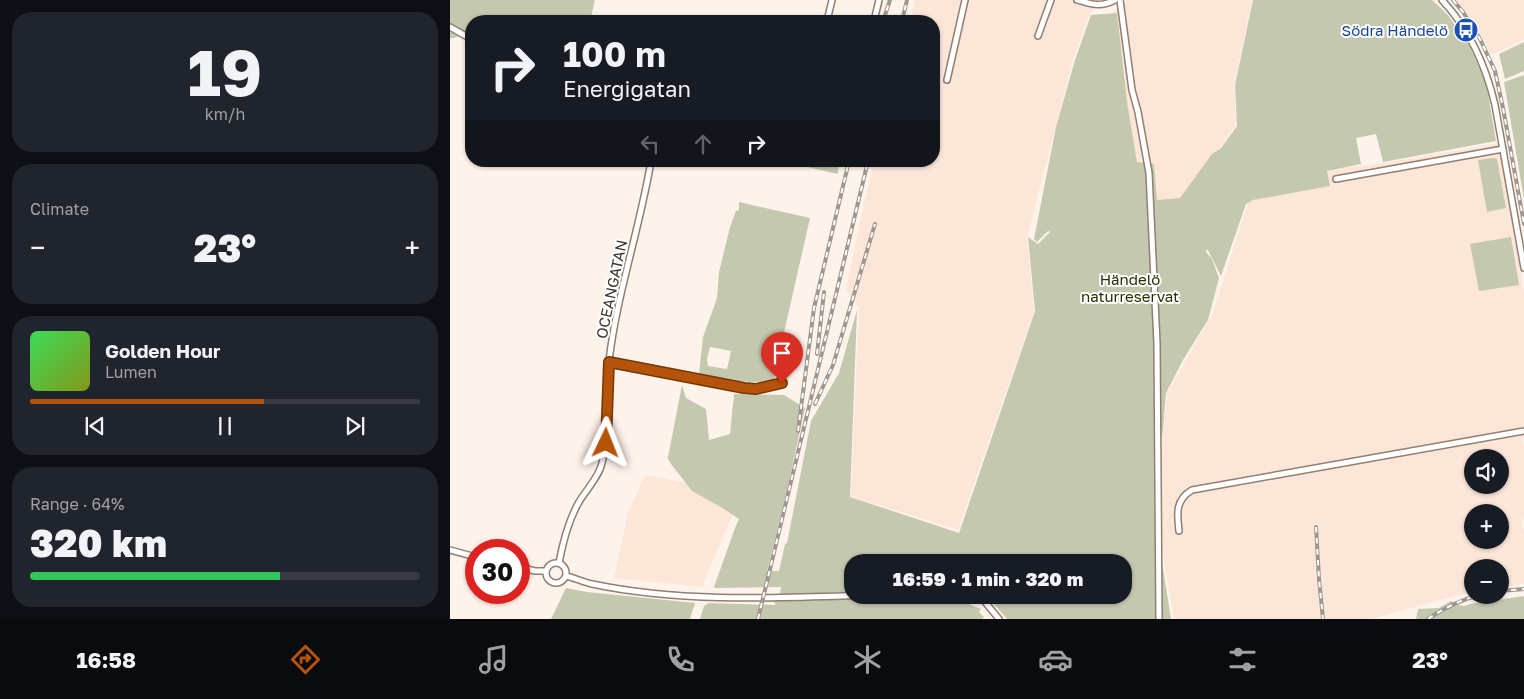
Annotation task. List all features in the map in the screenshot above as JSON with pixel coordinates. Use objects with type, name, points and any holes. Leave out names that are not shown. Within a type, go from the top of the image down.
[{"type":"street","points":[[828,15],[832,0]]},
{"type":"street","points":[[875,15],[879,0]]},
{"type":"street","points":[[947,80],[965,0]]},
{"type":"street","points":[[1038,36],[1051,0]]},
{"type":"street","points":[[1077,0],[1100,6],[1115,0]]},
{"type":"street","points":[[1120,0],[1132,90],[1149,173],[1157,343],[1158,619]]},
{"type":"street","points":[[1442,0],[1466,30],[1484,67],[1495,105],[1524,268]]},
{"type":"street","points":[[450,26],[465,35]]},
{"type":"street","points":[[1336,180],[1503,149]]},
{"type":"street","name":"OCEANGATAN","points":[[559,563],[567,528],[578,503],[602,466],[606,443],[609,362],[615,324],[646,196],[650,167]]},
{"type":"street","points":[[609,362],[744,388],[756,389],[782,383]]},
{"type":"street","points":[[1179,531],[1178,507],[1181,499],[1192,490],[1524,431]]},
{"type":"street","points":[[450,550],[465,553]]},
{"type":"street","points":[[559,563],[565,568],[566,576],[562,582],[554,583],[548,579],[546,571],[550,564],[559,563]]},
{"type":"street","points":[[530,570],[546,571]]},
{"type":"street","points":[[566,576],[590,584],[644,592],[768,598],[844,596]]},
{"type":"street","points":[[987,604],[999,619]]},
{"type":"shaded area","points":[[915,0],[1105,0],[1090,13],[1073,60],[1027,237],[1034,311],[958,530],[851,496],[859,308],[846,289],[873,167],[940,167],[940,15],[911,15]]},
{"type":"shaded area","points":[[1127,0],[1252,0],[1234,84],[1236,125],[1181,201],[1155,203],[1135,164],[1114,12]]},
{"type":"shaded area","points":[[1456,0],[1524,0],[1524,40],[1491,55],[1482,37]]},
{"type":"shaded area","points":[[1499,143],[1524,293],[1524,437],[1522,438],[1524,448],[1524,518],[1522,523],[1524,532],[1524,584],[1509,586],[1509,559],[1464,559],[1464,594],[1372,619],[1174,619],[1162,548],[1159,459],[1167,393],[1213,313],[1250,196],[1325,170],[1385,163]]},
{"type":"shaded area","points":[[645,475],[699,485],[734,511],[703,587],[614,578],[628,513]]},
{"type":"green space","points":[[450,0],[595,0],[591,15],[465,15],[465,33],[450,38]]},
{"type":"green space","name":"Händelö naturreservat","points":[[1253,0],[1432,0],[1447,14],[1468,43],[1486,82],[1496,141],[1383,162],[1376,134],[1356,138],[1361,164],[1327,171],[1330,186],[1253,200],[1246,204],[1221,276],[1208,250],[1206,250],[1212,259],[1219,278],[1208,320],[1183,360],[1166,393],[1158,459],[1160,549],[1171,619],[1007,619],[994,604],[1132,604],[1132,554],[844,554],[844,592],[780,595],[781,587],[714,587],[739,519],[692,491],[667,457],[682,385],[686,398],[706,409],[709,440],[730,434],[734,394],[784,395],[805,408],[767,571],[779,571],[785,544],[787,543],[811,421],[839,373],[857,310],[850,497],[959,533],[1035,311],[1028,237],[1038,244],[1050,232],[1048,231],[1037,242],[1034,239],[1056,127],[1075,60],[1091,15],[1117,13],[1127,102],[1137,162],[1154,164],[1157,200],[1180,198],[1212,154],[1221,148],[1237,126],[1235,85]]},
{"type":"green space","points":[[1524,42],[1524,71],[1505,79],[1499,54]]},
{"type":"green space","points":[[1524,75],[1524,199],[1504,82]]},
{"type":"green space","points":[[1497,159],[1506,208],[1487,212],[1478,160]]},
{"type":"green space","points":[[807,167],[839,167],[838,174]]},
{"type":"green space","points":[[739,202],[810,218],[773,381],[738,381],[699,374],[703,337],[717,298],[719,272],[730,227],[736,211],[739,210]],"holes":[[[710,347],[731,351],[727,369],[708,366],[707,359]]]},
{"type":"green space","points":[[1511,237],[1519,285],[1479,291],[1470,244]]},
{"type":"green space","points":[[566,588],[587,592],[695,603],[690,619],[551,619]]},
{"type":"green space","points":[[1524,596],[1524,619],[1416,619],[1418,609],[1439,608],[1451,601],[1462,606],[1470,604],[1509,604],[1509,598]]},
{"type":"green space","points":[[844,599],[844,604],[970,604],[981,609],[979,612],[984,617],[982,619],[700,619],[704,606],[709,603],[776,605],[773,600]]},
{"type":"railway","points":[[885,15],[890,0]]},
{"type":"railway","points":[[903,15],[907,0]]},
{"type":"railway","points":[[1453,0],[1480,39],[1495,71],[1524,224]]},
{"type":"railway","points":[[798,431],[814,308],[848,167]]},
{"type":"railway","points":[[758,619],[867,167]]},
{"type":"railway","points":[[815,404],[833,365],[875,224]]},
{"type":"railway","points":[[817,354],[824,292]]},
{"type":"railway","points":[[1316,527],[1323,619]]},
{"type":"railway","points":[[1509,590],[1524,589]]},
{"type":"railway","points":[[1428,619],[1464,600]]},
{"type":"place","name":"Södra Händelö","points":[[1466,30]]},
{"type":"route","points":[[606,443],[609,362],[744,388],[756,389],[782,383]]}]
